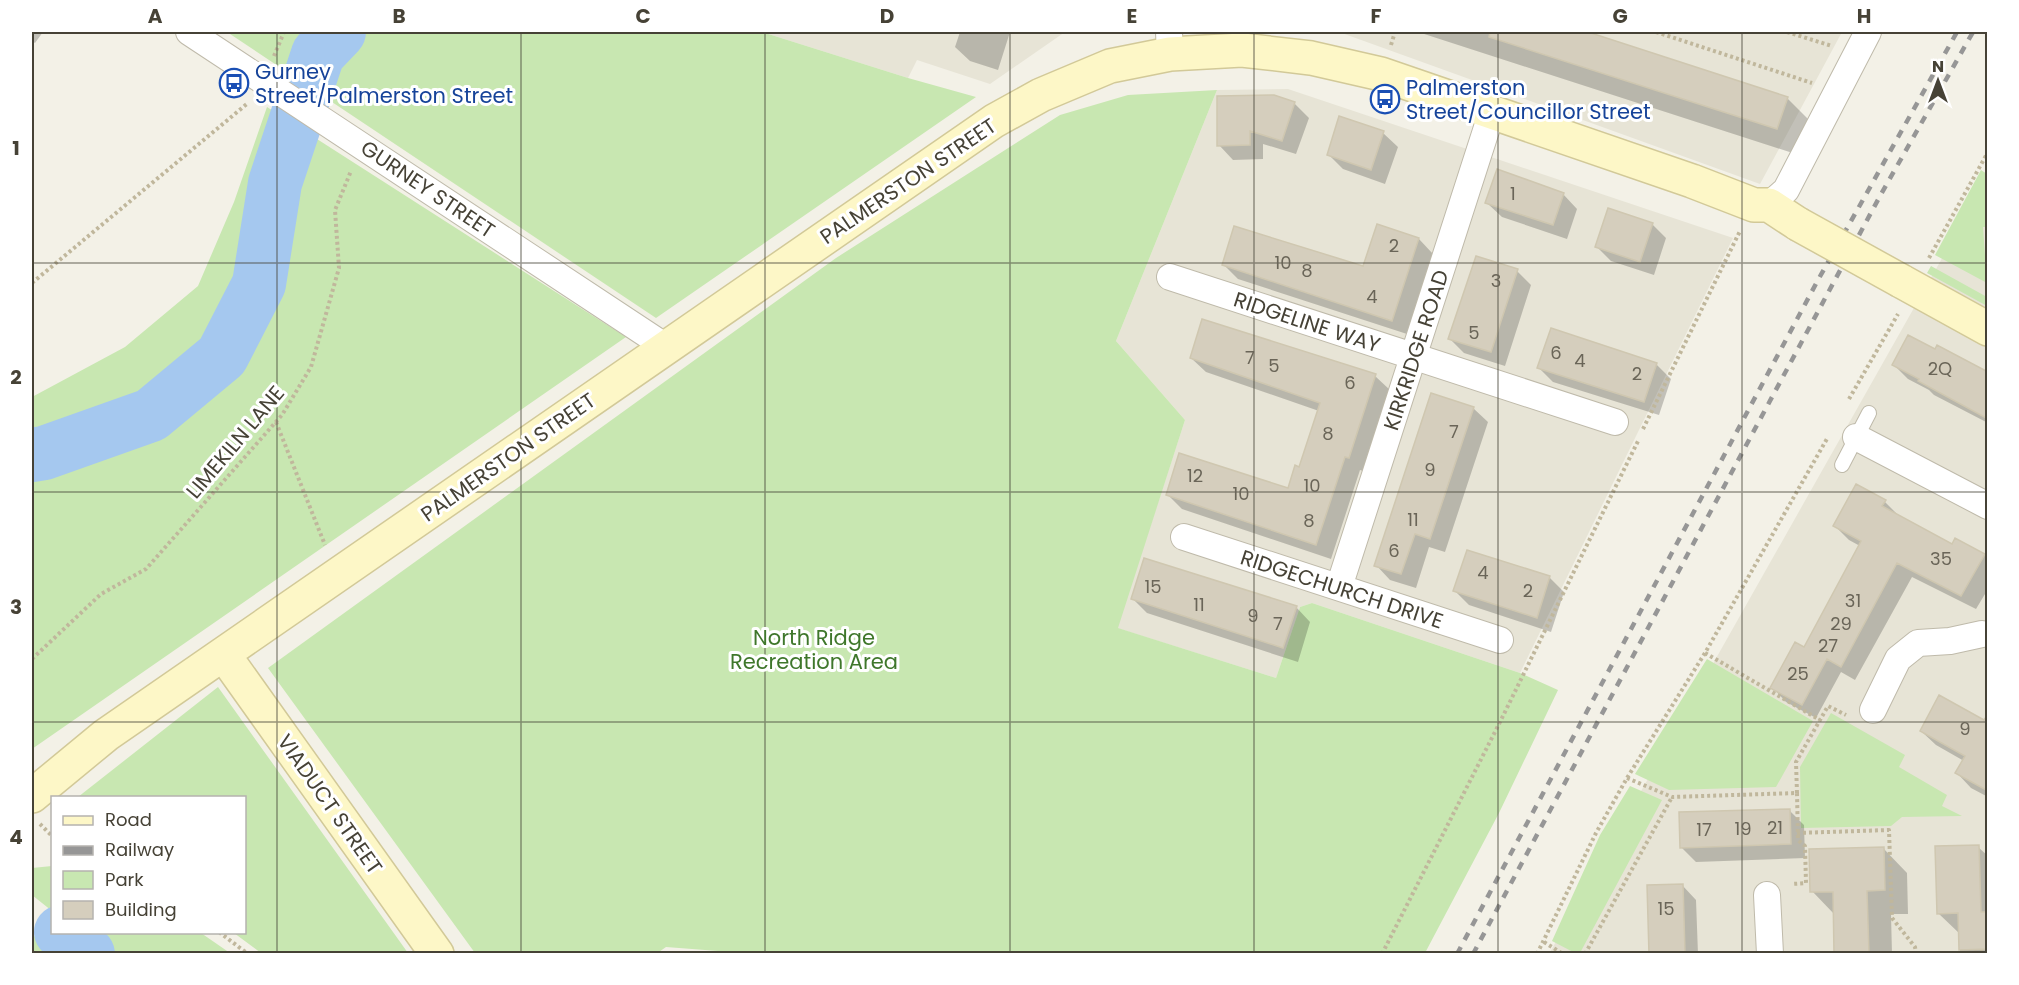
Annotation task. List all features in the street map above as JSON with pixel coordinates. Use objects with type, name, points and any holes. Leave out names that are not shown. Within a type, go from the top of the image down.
[{"type":"street","name":"GURNEY STREET","points":[[189,32],[666,347]]},
{"type":"street","points":[[1762,205],[1786,190],[1868,32]]},
{"type":"street","name":"PALMERSTON STREET","points":[[32,796],[106,735],[994,122],[1041,94],[1170,43],[1311,58],[1381,74],[1762,205],[1988,329]]},
{"type":"street","name":"KIRKRIDGE ROAD","points":[[1339,587],[1492,112]]},
{"type":"street","name":"RIDGELINE WAY","points":[[1170,277],[1615,422]]},
{"type":"street","points":[[1856,437],[1988,506]]},
{"type":"street","name":"RIDGECHURCH DRIVE","points":[[1184,537],[1500,640]]},
{"type":"street","points":[[1873,710],[1898,659],[1918,643],[1950,641],[1986,632]]},
{"type":"street","name":"VIADUCT STREET","points":[[224,655],[437,954]]},
{"type":"street","points":[[1767,895],[1770,954]]},
{"type":"lane","points":[[1842,465],[1869,413]]},
{"type":"path","points":[[32,283],[262,80],[284,32]]},
{"type":"path","points":[[1656,32],[1836,91]]},
{"type":"path","points":[[1787,32],[1857,55]]},
{"type":"path","name":"LIMEKILN LANE","points":[[32,659],[101,594],[146,569],[276,422],[310,367],[339,268],[335,210],[362,146]]},
{"type":"path","points":[[1929,258],[1988,152]]},
{"type":"path","points":[[1981,164],[1988,168]]},
{"type":"path","points":[[1382,954],[1762,205]]},
{"type":"path","points":[[1846,405],[1898,313]]},
{"type":"path","points":[[276,422],[327,552]]},
{"type":"path","points":[[1537,954],[1596,833],[1627,778],[1705,653],[1829,435]]},
{"type":"path","points":[[1705,653],[1820,720]]},
{"type":"path","points":[[1767,895],[1767,884],[1806,883],[1805,846],[1798,840],[1797,833],[1796,762],[1828,706],[1865,725],[1873,710]]},
{"type":"path","points":[[1627,778],[1672,797],[1797,793]]},
{"type":"path","points":[[1585,954],[1672,797]]},
{"type":"path","points":[[1797,833],[1889,830],[1892,918],[1915,947],[1916,954]]},
{"type":"path","points":[[220,934],[248,954]]},
{"type":"path","points":[[1544,942],[1563,954]]},
{"type":"path","points":[[1944,954],[1988,952]]},
{"type":"shaded area","points":[[762,32],[1065,32],[990,84],[917,60],[908,78]]},
{"type":"shaded area","points":[[1339,32],[1842,32],[1760,184]]},
{"type":"shaded area","points":[[1288,89],[1733,238],[1520,673],[1312,603],[1300,607],[1276,678],[1117,628],[1185,420],[1116,341],[1217,90]]},
{"type":"shaded area","points":[[1987,173],[1987,953],[1549,954],[1958,230]]},
{"type":"green space","points":[[227,32],[762,32],[976,97],[656,318]]},
{"type":"green space","name":"North Ridge Recreation Area","points":[[1217,90],[1116,341],[1185,420],[1118,628],[1276,678],[1300,607],[1312,603],[1520,673],[1558,690],[1499,813],[1425,953],[757,954],[666,947],[656,954],[475,953],[268,668],[836,258],[1060,115],[1128,95]]},
{"type":"green space","points":[[267,107],[626,337],[32,749],[32,397],[125,347],[198,286],[234,202]]},
{"type":"green space","points":[[1981,170],[1987,174],[1987,227],[1983,227],[1987,283],[1935,255]]},
{"type":"green space","points":[[1931,266],[1987,297],[1987,306],[1927,273]]},
{"type":"green space","points":[[1707,659],[1813,721],[1776,787],[1669,790],[1635,774]]},
{"type":"green space","points":[[218,687],[408,953],[261,953],[235,934],[246,934],[246,796],[79,796]]},
{"type":"green space","points":[[1831,713],[1905,755],[1899,767],[1947,795],[1942,806],[1962,816],[1902,817],[1891,826],[1801,828],[1800,767]]},
{"type":"green space","points":[[1630,786],[1662,800],[1580,953],[1575,953],[1552,941],[1600,835]]},
{"type":"green space","points":[[51,866],[51,910],[32,895],[32,868]]},
{"type":"green space","points":[[42,928],[74,953],[32,953],[32,939]]},
{"type":"green space","points":[[84,934],[202,934],[230,953],[111,953]]},
{"type":"building","points":[[1490,32],[1588,32],[1788,97],[1777,129],[1489,37]]},
{"type":"building","points":[[1274,95],[1295,102],[1282,141],[1250,131],[1250,145],[1217,146],[1217,96]]},
{"type":"building","points":[[1339,116],[1384,131],[1371,170],[1327,155]]},
{"type":"building","points":[[1497,169],[1564,193],[1553,225],[1485,203]]},
{"type":"building","points":[[1608,208],[1653,223],[1640,262],[1595,247]]},
{"type":"building","points":[[1377,224],[1419,238],[1392,321],[1222,265],[1234,226],[1363,266]]},
{"type":"building","points":[[1476,256],[1518,269],[1491,352],[1448,339]]},
{"type":"building","points":[[1202,319],[1376,374],[1349,458],[1345,457],[1316,545],[1166,495],[1179,453],[1288,488],[1295,465],[1299,467],[1320,403],[1190,358]]},
{"type":"building","points":[[1551,328],[1657,363],[1644,402],[1537,368]]},
{"type":"building","points":[[1908,335],[1935,349],[1937,345],[1988,372],[1988,419],[1892,365]]},
{"type":"building","points":[[1431,393],[1474,407],[1430,539],[1415,534],[1401,574],[1374,566]]},
{"type":"building","points":[[1856,484],[1886,500],[1882,506],[1952,544],[1955,538],[1985,554],[1961,596],[1897,563],[1841,667],[1827,659],[1802,705],[1770,688],[1795,642],[1804,647],[1861,541],[1833,526]]},
{"type":"building","points":[[1467,550],[1550,576],[1537,618],[1453,591]]},
{"type":"building","points":[[1144,558],[1297,606],[1283,648],[1131,599]]},
{"type":"building","points":[[1939,695],[1984,720],[1988,714],[1988,791],[1955,773],[1965,756],[1920,731]]},
{"type":"building","points":[[1790,809],[1791,844],[1680,848],[1679,812]]},
{"type":"building","points":[[1979,845],[1981,912],[1988,912],[1988,949],[1959,950],[1958,913],[1937,914],[1935,846]]},
{"type":"building","points":[[1884,847],[1885,890],[1867,891],[1869,954],[1834,954],[1833,892],[1810,892],[1809,849]]},
{"type":"building","points":[[1683,884],[1685,953],[1649,954],[1647,885]]},
{"type":"waterway","points":[[32,455],[44,453],[151,415],[222,356],[259,284],[275,183],[318,54],[339,32]]},
{"type":"waterway","points":[[63,934],[88,954]]},
{"type":"railway","points":[[1457,954],[1818,280],[1957,32]]},
{"type":"railway","points":[[1473,954],[1880,196],[1973,32]]},
{"type":"place","name":"Gurney Street/Palmerston Street","points":[[234,83]]},
{"type":"place","name":"Palmerston Street/Councillor Street","points":[[1385,99]]}]
